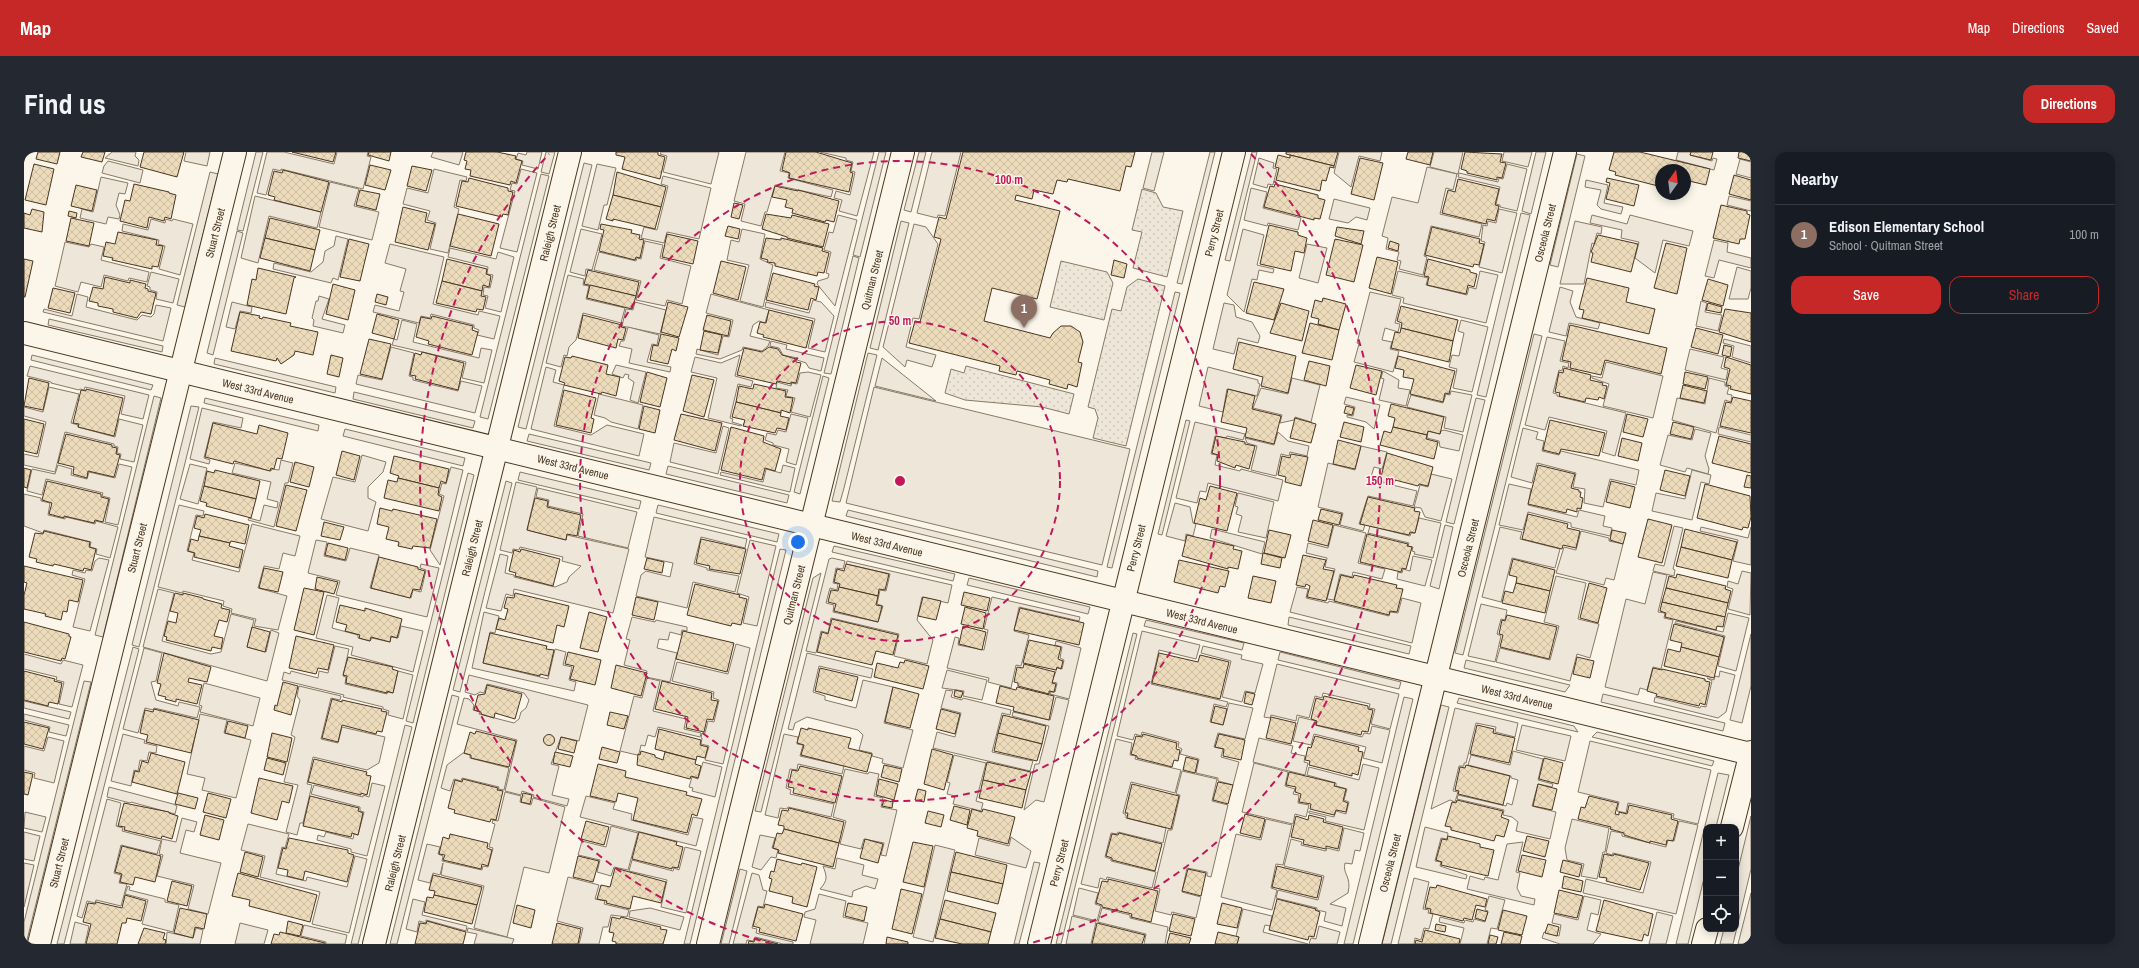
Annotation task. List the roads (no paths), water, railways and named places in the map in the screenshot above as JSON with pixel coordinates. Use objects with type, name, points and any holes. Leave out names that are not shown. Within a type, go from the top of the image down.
[{"type":"street","name":"Stuart Street","points":[[39,944],[235,152]]},
{"type":"street","name":"Raleigh Street","points":[[374,944],[570,152]]},
{"type":"street","name":"Quitman Street","points":[[708,944],[903,152]]},
{"type":"street","name":"Perry Street","points":[[1039,944],[1234,152]]},
{"type":"street","name":"Osceola Street","points":[[1370,944],[1566,152]]},
{"type":"street","name":"West 33rd Avenue","points":[[24,333],[1123,602],[1751,753]]},
{"type":"street","points":[[1733,824],[1751,753]]},
{"type":"street","points":[[1703,944],[1706,932]]},
{"type":"place","name":"Edison Elementary School","points":[[1024,328]]}]
